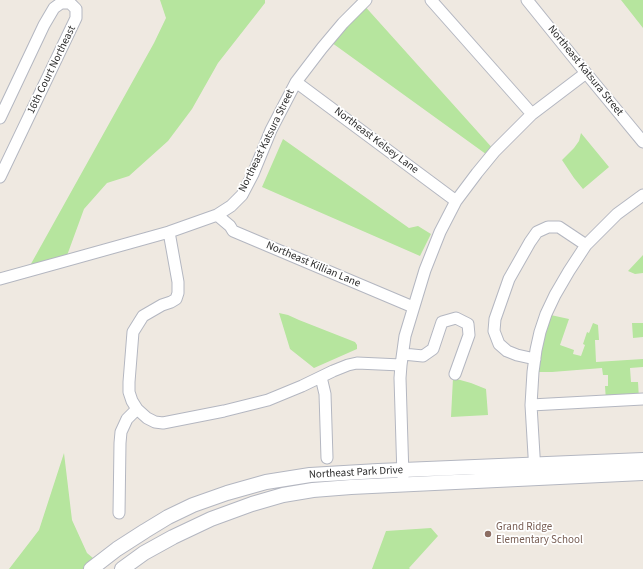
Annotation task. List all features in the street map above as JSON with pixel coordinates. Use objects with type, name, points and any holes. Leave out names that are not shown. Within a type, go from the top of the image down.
[{"type":"street","name":"Northeast Katsura Street","points":[[0,279],[169,232],[217,215],[231,206],[242,195],[253,174],[259,156],[271,130],[296,82],[342,23],[366,0]]},
{"type":"street","points":[[431,0],[532,114]]},
{"type":"street","name":"Northeast Katsura Street","points":[[527,0],[643,142]]},
{"type":"street","name":"16th Court Northeast","points":[[0,118],[54,8],[61,3],[70,4],[76,9],[76,18],[0,177]]},
{"type":"street","points":[[403,485],[400,378],[405,336],[425,270],[438,237],[456,201],[477,172],[495,151],[532,114],[586,73]]},
{"type":"street","name":"Northeast Kelsey Lane","points":[[296,82],[456,201]]},
{"type":"street","points":[[535,472],[532,405],[533,372],[540,332],[546,314],[569,271],[586,246],[617,214],[643,195]]},
{"type":"street","name":"Northeast Killian Lane","points":[[217,215],[230,226],[233,232],[413,307]]},
{"type":"street","points":[[535,359],[507,351],[499,344],[494,331],[495,319],[509,279],[537,232],[548,227],[559,226],[586,246]]},
{"type":"street","points":[[169,232],[178,282],[178,293],[176,299],[162,305],[144,316],[133,332],[129,382],[129,392],[137,409],[147,418],[155,422],[163,423],[224,411],[268,400],[348,365],[402,360],[422,356],[433,349],[442,322],[456,318],[468,324],[469,334],[455,374]]},
{"type":"street","points":[[321,377],[325,394],[327,458]]},
{"type":"street","points":[[532,405],[643,399]]},
{"type":"street","points":[[119,513],[121,432],[127,419],[137,409]]},
{"type":"street","name":"Northeast Park Drive","points":[[122,569],[144,553],[211,519],[252,504],[283,495],[314,490],[403,485],[643,460]]},
{"type":"street","name":"Northeast Park Drive","points":[[91,569],[128,542],[168,517],[193,505],[266,482],[310,475],[378,470],[643,473]]},
{"type":"green space","points":[[160,0],[265,0],[265,3],[218,63],[192,109],[168,141],[129,176],[107,183],[84,209],[65,261],[27,271],[154,43],[166,18]]},
{"type":"green space","points":[[621,0],[643,0],[643,28]]},
{"type":"green space","points":[[362,3],[495,151],[490,157],[328,40]]},
{"type":"green space","points":[[581,133],[609,167],[583,189],[562,160],[579,141]]},
{"type":"green space","points":[[283,139],[409,228],[418,226],[431,234],[420,256],[262,187]]},
{"type":"green space","points":[[643,255],[643,273],[635,274],[628,271]]},
{"type":"green space","points":[[279,313],[288,315],[355,342],[357,349],[314,368],[290,349]]},
{"type":"green space","points":[[546,314],[569,319],[560,345],[574,350],[573,354],[581,356],[585,345],[583,344],[587,332],[589,333],[593,323],[598,325],[599,340],[595,340],[596,362],[643,359],[643,367],[630,368],[631,382],[638,382],[639,399],[606,401],[605,386],[608,386],[608,375],[603,375],[602,368],[533,372]]},
{"type":"green space","points":[[632,323],[643,323],[643,337],[633,338]]},
{"type":"green space","points":[[453,378],[486,389],[488,415],[451,417]]},
{"type":"green space","points":[[64,453],[72,520],[87,553],[99,563],[91,569],[9,569],[39,530]]},
{"type":"green space","points":[[431,528],[438,536],[409,568],[410,569],[372,569],[386,531]]},
{"type":"place","name":"Grand Ridge Elementary School","points":[[488,534]]}]
